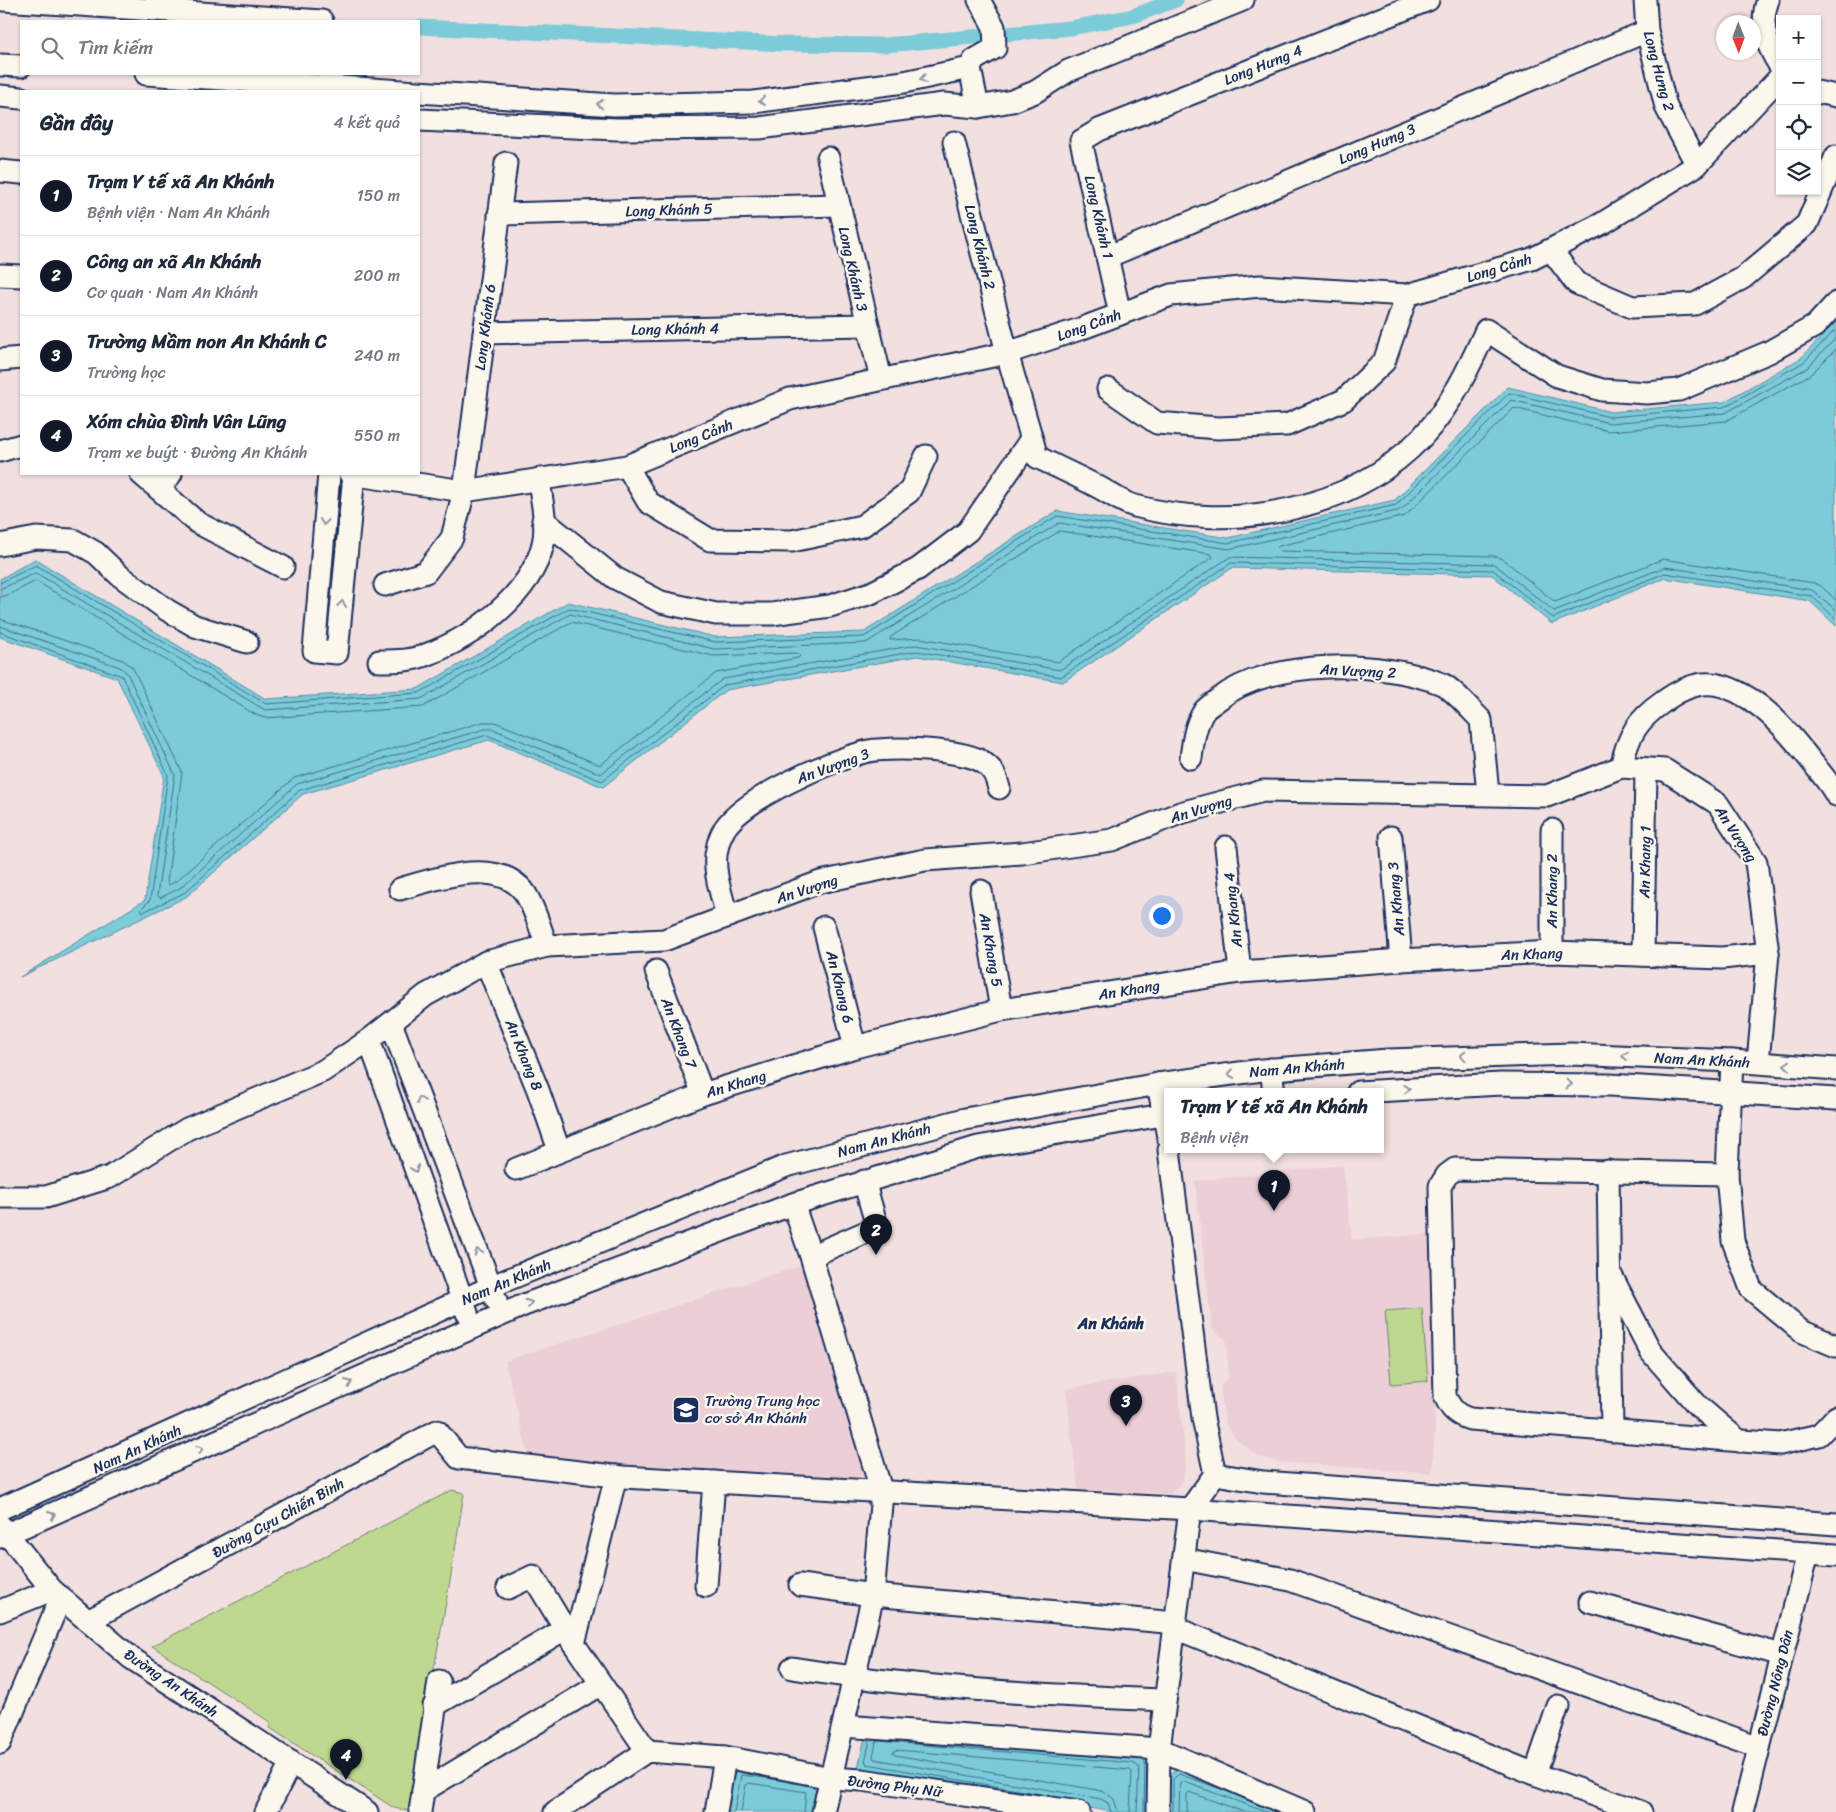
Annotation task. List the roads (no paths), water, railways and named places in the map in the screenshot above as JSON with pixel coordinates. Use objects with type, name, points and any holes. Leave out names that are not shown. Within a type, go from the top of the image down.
[{"type":"street","points":[[3,0],[307,20]]},
{"type":"street","points":[[978,107],[970,68],[974,60],[995,48],[994,27],[980,0]]},
{"type":"street","points":[[420,120],[617,129],[758,128],[944,104],[978,107],[1012,101],[1035,92],[1077,67],[1243,0]]},
{"type":"street","name":"Long Hưng 4","points":[[1099,130],[1428,0]]},
{"type":"street","name":"Long Hưng 2","points":[[1645,0],[1646,31],[1666,107],[1697,165]]},
{"type":"street","points":[[1768,0],[1764,28],[1770,52],[1776,60]]},
{"type":"street","name":"Long Hưng 3","points":[[1107,257],[1646,31]]},
{"type":"street","points":[[0,65],[20,66]]},
{"type":"street","points":[[420,92],[614,104],[754,102],[904,82],[970,68]]},
{"type":"street","points":[[161,75],[381,90]]},
{"type":"street","name":"Long Cảnh","points":[[360,475],[464,491],[628,466],[790,399],[1007,353],[1171,295],[1260,286],[1407,295],[1532,259],[1603,224],[1697,165],[1776,81]]},
{"type":"street","points":[[1821,93],[1836,96]]},
{"type":"street","points":[[0,96],[20,98]]},
{"type":"street","name":"Long Khánh 1","points":[[1099,130],[1081,141],[1120,314]]},
{"type":"street","name":"Long Khánh 2","points":[[954,142],[1007,353],[1037,457],[1132,506],[1209,518],[1251,516],[1305,505],[1359,484],[1389,468],[1423,436],[1448,405],[1466,374],[1486,330],[1557,376],[1602,390],[1647,393],[1679,390],[1768,352],[1815,326],[1836,303]]},
{"type":"street","points":[[1551,250],[1576,283],[1632,307],[1695,304],[1743,278],[1807,224],[1836,156]]},
{"type":"street","name":"Long Khánh 3","points":[[828,158],[866,324],[881,379]]},
{"type":"street","name":"Long Khánh 6","points":[[385,585],[426,572],[452,538],[464,491],[506,163]]},
{"type":"street","points":[[0,171],[20,172]]},
{"type":"street","name":"Long Khánh 5","points":[[499,214],[838,205]]},
{"type":"street","points":[[0,275],[20,276]]},
{"type":"street","points":[[1108,389],[1157,423],[1218,428],[1287,425],[1344,400],[1384,362],[1407,295]]},
{"type":"street","name":"Long Khánh 4","points":[[484,333],[866,324]]},
{"type":"street","points":[[0,360],[20,358]]},
{"type":"street","points":[[543,520],[614,578],[660,602],[716,614],[772,614],[830,606],[871,593],[918,569],[968,531],[1031,439]]},
{"type":"street","points":[[0,451],[20,445]]},
{"type":"street","points":[[628,466],[648,502],[710,540],[792,541],[862,526],[909,492],[926,456]]},
{"type":"street","points":[[145,475],[166,481],[198,523],[283,567]]},
{"type":"street","points":[[329,475],[314,651],[337,653],[353,475]]},
{"type":"street","points":[[379,662],[404,661],[428,654],[468,634],[499,612],[538,560],[544,542],[539,480]]},
{"type":"street","points":[[0,544],[36,538],[73,540],[96,553],[119,575],[166,610],[196,626],[246,642]]},
{"type":"street","name":"An Vượng 2","points":[[1191,758],[1194,734],[1205,710],[1226,693],[1258,677],[1310,668],[1356,668],[1406,673],[1444,685],[1481,720],[1488,794]]},
{"type":"street","points":[[1622,767],[1625,748],[1633,730],[1651,710],[1680,690],[1702,685],[1722,686],[1756,703],[1793,737],[1836,795]]},
{"type":"street","name":"An Vượng 3","points":[[727,916],[717,873],[716,850],[725,828],[742,810],[803,775],[866,752],[894,749],[957,753],[983,762],[995,773],[999,788]]},
{"type":"street","name":"An Vượng","points":[[0,1197],[46,1197],[110,1177],[187,1129],[323,1071],[369,1040],[426,995],[486,962],[547,946],[664,940],[820,882],[925,860],[1022,853],[1112,840],[1180,813],[1263,791],[1547,796],[1622,767],[1665,770],[1718,804],[1756,862],[1768,954],[1758,1062]]},
{"type":"street","name":"An Khang 1","points":[[1643,955],[1646,769]]},
{"type":"street","name":"An Khang 2","points":[[1552,830],[1552,952]]},
{"type":"street","name":"An Khang 3","points":[[1391,837],[1401,960]]},
{"type":"street","name":"An Khang 4","points":[[1226,847],[1240,972]]},
{"type":"street","points":[[400,889],[438,878],[478,871],[512,880],[525,892],[547,946]]},
{"type":"street","name":"An Khang 5","points":[[981,891],[1001,1010]]},
{"type":"street","name":"An Khang 6","points":[[824,927],[855,1048]]},
{"type":"street","name":"An Khang","points":[[516,1169],[559,1150],[703,1094],[855,1048],[1001,1010],[1240,972],[1401,960],[1552,952],[1722,958],[1768,954]]},
{"type":"street","name":"An Khang 8","points":[[486,962],[538,1090],[559,1150]]},
{"type":"street","name":"An Khang 7","points":[[656,971],[703,1094]]},
{"type":"street","points":[[391,1023],[502,1314]]},
{"type":"street","points":[[369,1040],[472,1327]]},
{"type":"street","name":"Nam An Khánh","points":[[0,1510],[491,1287],[786,1166],[965,1119],[1158,1084],[1271,1069],[1388,1060],[1571,1054],[1732,1060],[1836,1069]]},
{"type":"street","points":[[1732,1060],[1727,1174],[1733,1242],[1751,1289],[1801,1331],[1836,1346]]},
{"type":"street","points":[[1271,1069],[1273,1088]]},
{"type":"street","points":[[1158,1084],[1164,1106]]},
{"type":"street","name":"Nam An Khánh","points":[[1384,1091],[1501,1084],[1610,1084],[1836,1099]]},
{"type":"street","name":"Nam An Khánh","points":[[2,1532],[502,1314],[793,1204],[978,1147],[1164,1114]]},
{"type":"street","points":[[1158,1812],[1159,1749],[1190,1509],[1215,1474],[1203,1418],[1169,1153]]},
{"type":"street","points":[[1727,1174],[1455,1169],[1447,1175],[1440,1186],[1445,1396],[1450,1408],[1458,1415],[1470,1419],[1612,1432],[1780,1444],[1820,1434],[1836,1417]]},
{"type":"street","points":[[1608,1171],[1612,1432]]},
{"type":"street","points":[[811,1256],[873,1229],[876,1224],[864,1181]]},
{"type":"street","points":[[793,1204],[811,1256],[882,1493],[873,1596],[823,1812]]},
{"type":"street","points":[[1609,1271],[1651,1352],[1698,1406],[1739,1441]]},
{"type":"street","name":"Đường Cựu Chiến Binh","points":[[88,1621],[437,1431],[459,1458],[616,1476]]},
{"type":"street","points":[[1215,1474],[1262,1482],[1836,1524]]},
{"type":"street","points":[[434,1706],[570,1636],[616,1476],[882,1493],[1190,1509],[1836,1555]]},
{"type":"street","points":[[706,1586],[714,1482]]},
{"type":"street","name":"Đường An Khánh","points":[[2,1532],[57,1594],[131,1658],[364,1811]]},
{"type":"street","name":"Đường Nông Dân","points":[[1743,1812],[1808,1553]]},
{"type":"street","points":[[1184,1559],[1290,1580],[1759,1747]]},
{"type":"street","points":[[508,1588],[533,1576],[601,1684],[647,1751],[555,1812]]},
{"type":"street","points":[[800,1586],[873,1596],[1175,1626],[1536,1774],[1641,1812]]},
{"type":"street","points":[[0,1611],[57,1594]]},
{"type":"street","points":[[0,1743],[57,1594]]},
{"type":"street","points":[[1590,1602],[1782,1655]]},
{"type":"street","points":[[792,1668],[855,1678],[944,1688],[1166,1700]]},
{"type":"street","points":[[422,1802],[439,1681]]},
{"type":"street","points":[[422,1802],[601,1684]]},
{"type":"street","points":[[1536,1774],[1558,1706]]},
{"type":"street","points":[[844,1726],[1159,1749],[1305,1812]]},
{"type":"street","name":"Đường Phụ Nữ","points":[[647,1751],[725,1757],[831,1778],[862,1780],[1078,1812]]},
{"type":"street","points":[[716,1812],[725,1757]]},
{"type":"street","points":[[266,1812],[291,1762]]},
{"type":"water","points":[[1836,322],[1836,626],[1810,601],[1665,578],[1552,624],[1492,575],[1232,568],[1063,682],[917,656],[726,690],[603,787],[489,740],[303,794],[186,897],[20,977],[145,900],[164,776],[117,678],[0,637],[0,579],[35,559],[266,699],[417,689],[568,602],[715,637],[864,632],[1057,511],[1228,538],[1395,500],[1508,387],[1611,412],[1724,402],[1801,358]]},
{"type":"water","points":[[867,1729],[1150,1757],[1148,1812],[1113,1812],[858,1768]]},
{"type":"water","points":[[732,1761],[821,1775],[823,1812],[722,1812]]},
{"type":"water","points":[[1180,1768],[1299,1812],[1168,1812],[1168,1775]]},
{"type":"waterway","points":[[420,27],[785,44],[886,45],[1071,28],[1133,16],[1176,0]]},
{"type":"place","name":"Trạm Y tế xã An Khánh","points":[[1274,1211]]},
{"type":"place","name":"Công an xã An Khánh","points":[[876,1255]]},
{"type":"place","name":"Trường Trung học cơ sở An Khánh","points":[[686,1410]]},
{"type":"place","name":"Trường Mầm non An Khánh C","points":[[1126,1426]]},
{"type":"place","name":"Xóm chùa Đình Vân Lũng","points":[[346,1780]]},
{"type":"district","name":"An Khánh","points":[[1111,1323]]}]
